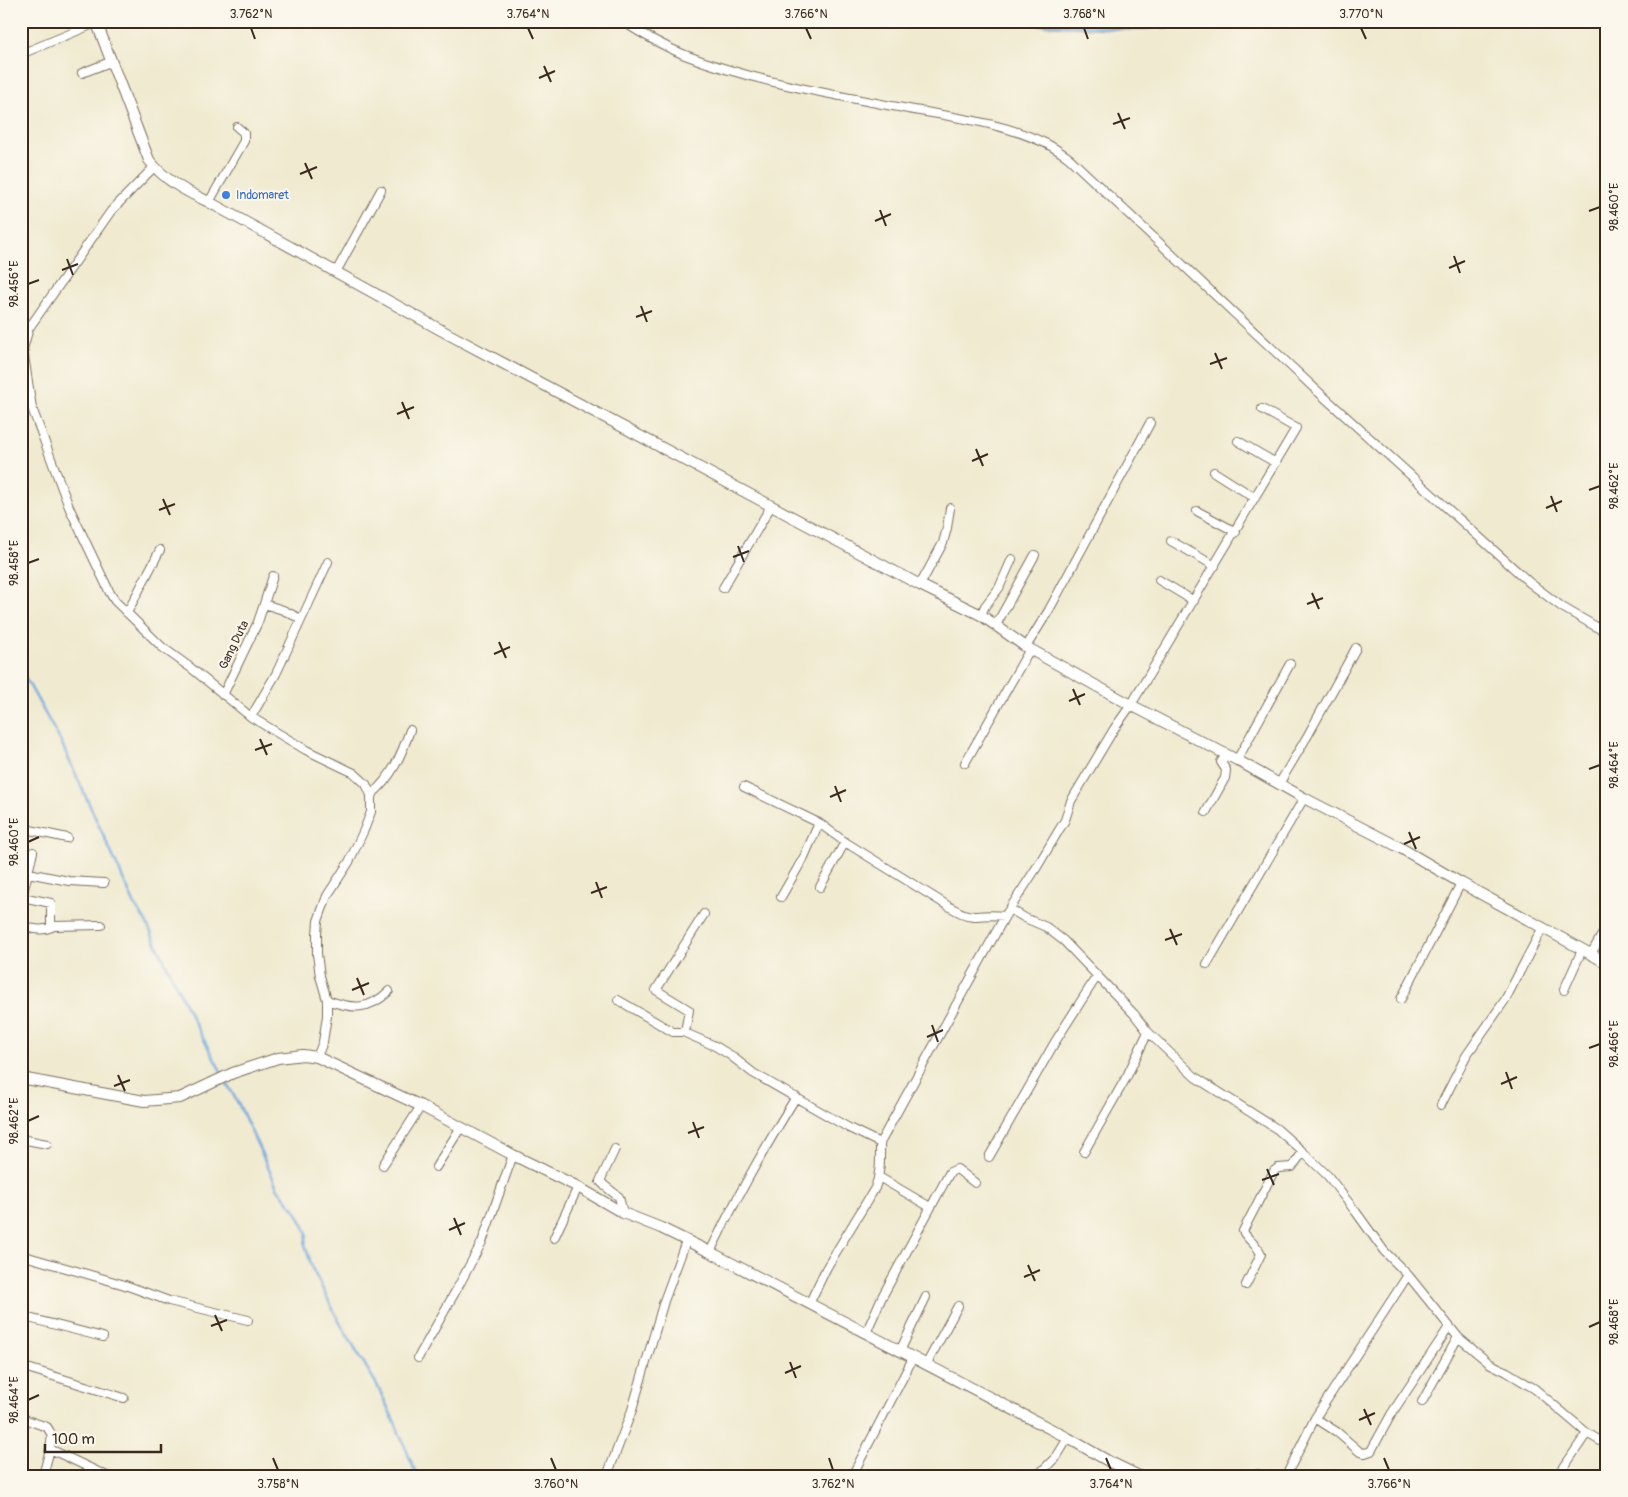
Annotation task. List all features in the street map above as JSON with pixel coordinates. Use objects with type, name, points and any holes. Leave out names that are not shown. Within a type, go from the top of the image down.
[{"type":"street","points":[[622,21],[642,34],[684,55],[738,73],[811,90],[991,124],[1048,144],[1069,158],[1313,387],[1530,583],[1562,607],[1607,633]]},
{"type":"street","points":[[21,54],[96,22],[149,160],[154,167],[193,195],[209,202],[450,335],[920,585],[980,615],[1028,648],[1131,706],[1238,760],[1607,963]]},
{"type":"street","points":[[82,73],[110,62]]},
{"type":"street","points":[[209,202],[244,141],[244,133],[237,127]]},
{"type":"street","points":[[154,167],[111,211],[29,328],[23,349],[29,392],[32,408],[69,507],[110,593],[127,613],[162,647],[251,717],[306,750],[354,774],[366,784],[371,795],[371,812],[364,830],[349,862],[326,896],[318,921],[316,934],[317,954],[326,1000],[326,1024],[317,1057]]},
{"type":"street","points":[[336,272],[381,190]]},
{"type":"street","points":[[21,388],[29,392]]},
{"type":"street","points":[[809,1304],[827,1267],[879,1177],[880,1142],[1005,916],[1037,867],[1065,820],[1071,801],[1236,532],[1296,428],[1262,408]]},
{"type":"street","points":[[965,763],[1150,423]]},
{"type":"street","points":[[1238,441],[1276,463]]},
{"type":"street","points":[[1214,472],[1256,498]]},
{"type":"street","points":[[723,588],[772,506]]},
{"type":"street","points":[[920,585],[942,543],[947,528],[950,508]]},
{"type":"street","points":[[1197,510],[1236,532]]},
{"type":"street","points":[[1171,541],[1215,566]]},
{"type":"street","points":[[127,613],[160,550]]},
{"type":"street","points":[[996,625],[1035,555]]},
{"type":"street","points":[[980,615],[999,588],[1012,559]]},
{"type":"street","points":[[251,717],[276,674],[328,562]]},
{"type":"street","name":"Gang Duta","points":[[223,695],[258,622],[273,576]]},
{"type":"street","points":[[1158,580],[1194,601]]},
{"type":"street","points":[[264,604],[283,610],[301,619]]},
{"type":"street","points":[[1280,784],[1356,648]]},
{"type":"street","points":[[1238,760],[1290,664]]},
{"type":"street","points":[[371,795],[384,784],[393,770],[401,756],[410,730]]},
{"type":"street","points":[[1206,812],[1225,778],[1226,770],[1221,762],[1226,755]]},
{"type":"street","points":[[744,787],[819,824],[960,913],[975,916],[1005,916]]},
{"type":"street","points":[[1207,964],[1304,798]]},
{"type":"street","points":[[781,898],[804,857],[819,824]]},
{"type":"street","points":[[21,828],[67,838]]},
{"type":"street","points":[[820,887],[845,842]]},
{"type":"street","points":[[34,852],[22,899],[51,903],[51,923],[54,926]]},
{"type":"street","points":[[28,873],[70,881],[104,883]]},
{"type":"street","points":[[1401,999],[1461,883]]},
{"type":"street","points":[[1010,908],[1025,918],[1046,927],[1058,936],[1134,1014],[1148,1032],[1195,1077],[1277,1129],[1303,1152],[1328,1176],[1384,1251],[1408,1275],[1458,1338],[1489,1363],[1535,1389],[1587,1433],[1607,1445]]},
{"type":"street","points":[[685,1032],[688,1010],[656,990],[704,914]]},
{"type":"street","points":[[21,926],[47,930],[54,926],[101,925]]},
{"type":"street","points":[[1564,990],[1587,952],[1607,926]]},
{"type":"street","points":[[1441,1105],[1466,1056],[1505,1000],[1543,927]]},
{"type":"street","points":[[989,1157],[1054,1042],[1097,976]]},
{"type":"street","points":[[326,1000],[342,1005],[366,1006],[382,998],[390,991]]},
{"type":"street","points":[[618,1000],[673,1032],[685,1032],[715,1046],[753,1073],[849,1128],[880,1142]]},
{"type":"street","points":[[1084,1152],[1127,1076],[1148,1032]]},
{"type":"street","points":[[21,1078],[144,1102],[180,1098],[234,1073],[278,1058],[303,1055],[317,1057],[422,1106],[623,1213],[661,1228],[710,1252],[1139,1476]]},
{"type":"street","points":[[710,1252],[758,1159],[796,1097]]},
{"type":"street","points":[[383,1164],[422,1106]]},
{"type":"street","points":[[436,1167],[461,1127]]},
{"type":"street","points":[[21,1139],[47,1144]]},
{"type":"street","points":[[616,1149],[600,1181],[619,1197],[623,1213]]},
{"type":"street","points":[[1246,1285],[1261,1254],[1260,1250],[1245,1236],[1243,1231],[1274,1171],[1278,1168],[1292,1168],[1303,1152]]},
{"type":"street","points":[[418,1358],[482,1242],[513,1155]]},
{"type":"street","points":[[866,1333],[882,1297],[950,1172],[953,1170],[960,1171],[975,1182]]},
{"type":"street","points":[[879,1177],[930,1207]]},
{"type":"street","points":[[554,1238],[578,1188]]},
{"type":"street","points":[[607,1476],[632,1410],[664,1301],[686,1241]]},
{"type":"street","points":[[21,1255],[125,1285],[169,1301],[248,1320]]},
{"type":"street","points":[[1286,1476],[1315,1418],[1408,1275]]},
{"type":"street","points":[[900,1351],[926,1297]]},
{"type":"street","points":[[926,1365],[958,1306]]},
{"type":"street","points":[[21,1316],[104,1338]]},
{"type":"street","points":[[1315,1418],[1337,1432],[1360,1452],[1371,1451],[1392,1413],[1449,1326]]},
{"type":"street","points":[[1422,1402],[1458,1338]]},
{"type":"street","points":[[852,1476],[914,1358]]},
{"type":"street","points":[[21,1366],[124,1398]]},
{"type":"street","points":[[21,1418],[47,1427],[52,1434],[43,1476]]},
{"type":"street","points":[[1558,1476],[1587,1433]]},
{"type":"street","points":[[1037,1476],[1057,1456],[1068,1438]]},
{"type":"street","points":[[50,1449],[107,1476]]},
{"type":"water","points":[[1011,21],[1227,21],[1194,26],[1129,30],[1034,25]]},
{"type":"waterway","points":[[21,670],[61,742],[135,905],[146,922],[191,1016],[223,1075]]},
{"type":"waterway","points":[[225,1080],[239,1105],[278,1189],[296,1211],[307,1233],[305,1244],[312,1268],[340,1323],[377,1385],[417,1476]]},
{"type":"place","name":"Indomaret","points":[[226,195]]}]
